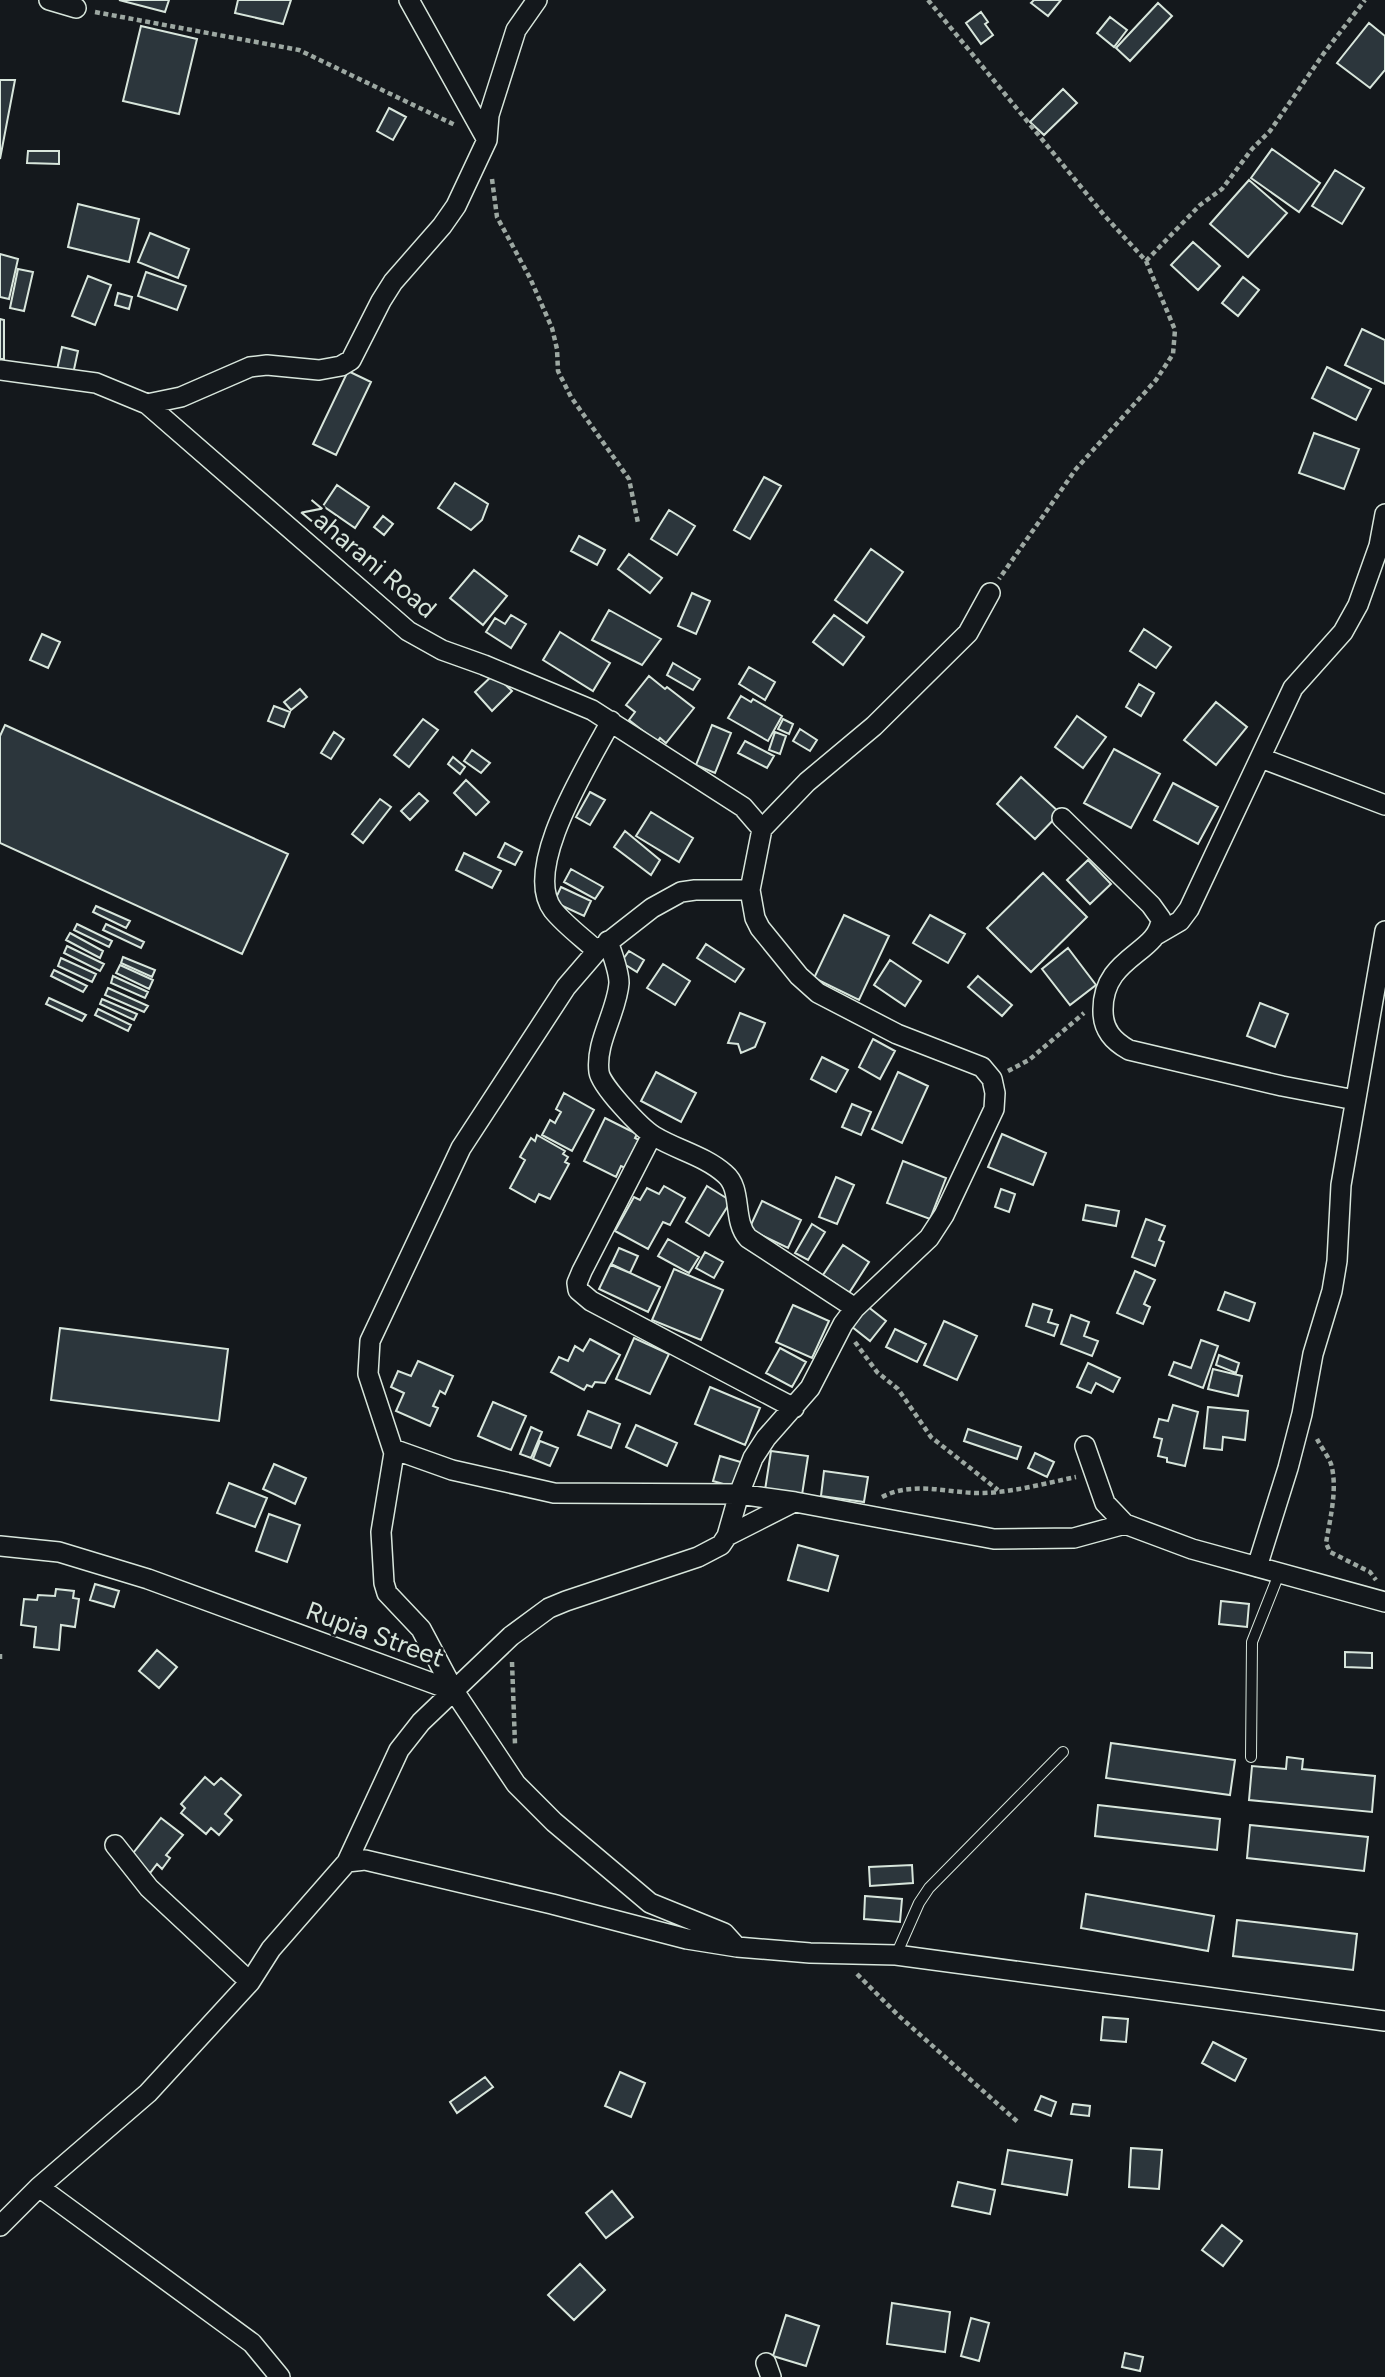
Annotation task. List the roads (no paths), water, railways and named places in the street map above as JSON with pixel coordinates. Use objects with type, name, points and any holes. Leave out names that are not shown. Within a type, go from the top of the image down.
[{"type":"street","points":[[49,0],[76,8]]},
{"type":"street","points":[[410,0],[487,141]]},
{"type":"street","points":[[147,404],[181,397],[250,367],[267,365],[319,370],[341,366],[351,360],[393,282],[451,214],[487,141],[489,115],[516,30],[537,0]]},
{"type":"street","name":"Zaharani Road","points":[[0,370],[96,383],[147,404],[408,631],[442,650],[592,710],[744,807],[762,829]]},
{"type":"street","points":[[1355,1100],[1129,1050],[1112,1037],[1106,1028],[1103,997],[1115,971],[1156,935],[1180,921],[1189,909],[1293,688],[1343,632],[1351,617],[1378,546],[1385,514]]},
{"type":"street","points":[[0,2226],[39,2187],[148,2093],[250,1982],[271,1948],[347,1862],[399,1750],[421,1722],[511,1636],[557,1604],[709,1553],[721,1545],[727,1536],[739,1494],[760,1446],[794,1409],[817,1376],[843,1324],[855,1308],[912,1256],[929,1238],[944,1215],[993,1109],[995,1093],[992,1079],[982,1067],[897,1034],[808,985],[760,928],[755,918],[750,890],[762,829],[807,782],[874,726],[968,633],[989,593]]},
{"type":"street","points":[[611,721],[558,823],[549,850],[546,871],[552,909],[602,946],[618,984],[599,1059],[599,1076],[606,1088],[652,1135],[702,1159],[727,1175],[735,1191],[740,1227],[748,1238],[855,1308]]},
{"type":"street","points":[[1261,758],[1385,805]]},
{"type":"street","points":[[1062,818],[1160,914],[1161,925],[1156,935]]},
{"type":"street","points":[[454,1691],[421,1629],[387,1593],[384,1583],[381,1532],[393,1449],[368,1374],[369,1341],[461,1148],[566,987],[602,946],[652,908],[681,892],[750,890]]},
{"type":"street","points":[[1257,1567],[1288,1468],[1302,1414],[1313,1354],[1332,1291],[1337,1261],[1340,1185],[1381,981],[1385,931]]},
{"type":"street","points":[[652,1135],[582,1271],[577,1283],[578,1290],[591,1301],[794,1409]]},
{"type":"street","points":[[1086,1446],[1105,1503],[1125,1524],[1192,1549],[1381,1600]]},
{"type":"street","points":[[393,1449],[452,1471],[554,1493],[739,1494],[994,1539],[1074,1538],[1125,1524]]},
{"type":"street","points":[[727,1536],[795,1502]]},
{"type":"street","name":"Rupia Street","points":[[0,1546],[59,1552],[148,1579],[454,1691],[516,1784],[554,1822],[650,1903],[724,1933],[737,1947]]},
{"type":"street","points":[[115,1845],[149,1888],[250,1982]]},
{"type":"street","points":[[347,1862],[365,1860],[687,1939],[737,1947],[895,1955],[1385,2021]]},
{"type":"street","points":[[39,2187],[252,2343],[279,2377]]},
{"type":"lane","points":[[1251,1757],[1252,1642],[1279,1574]]},
{"type":"lane","points":[[895,1955],[919,1903],[929,1888],[1063,1752]]}]
